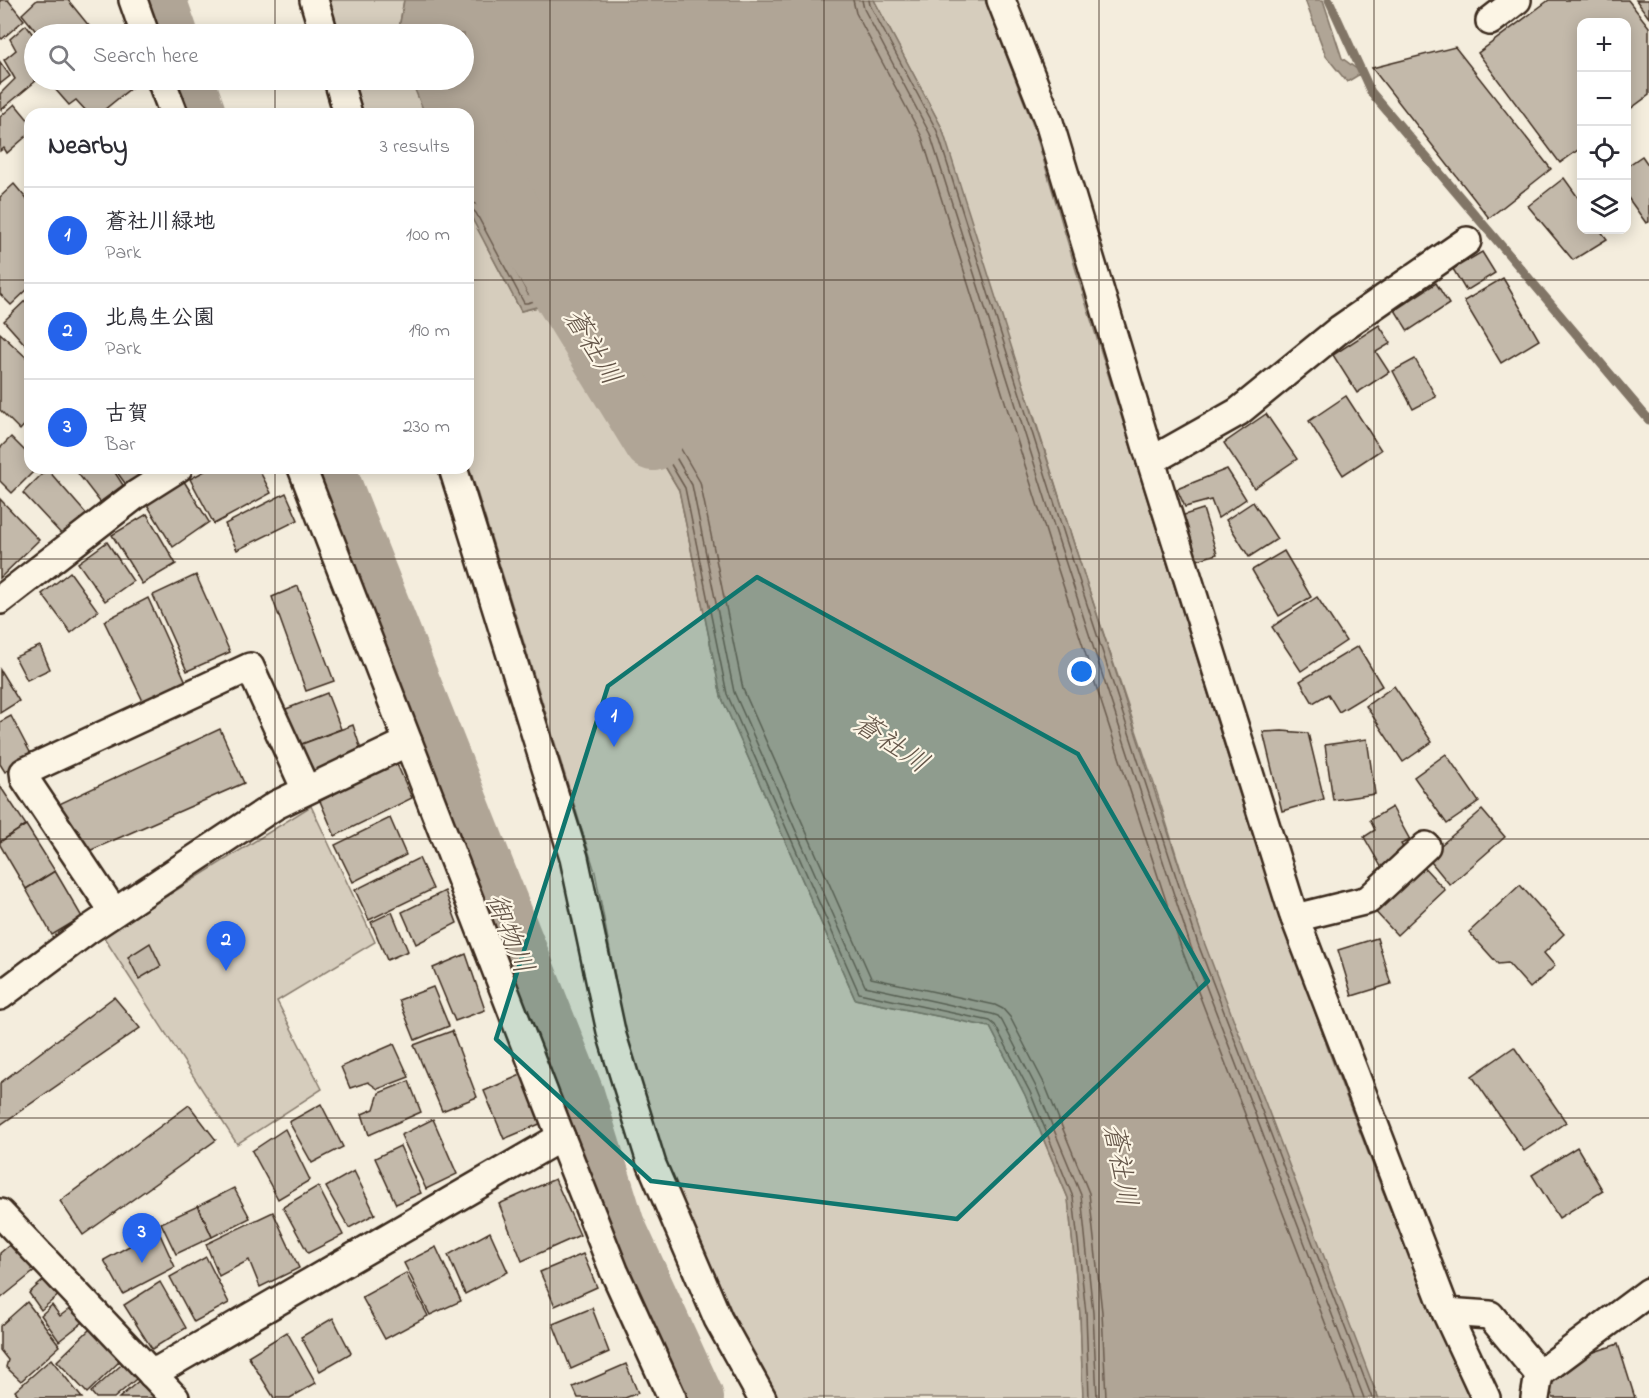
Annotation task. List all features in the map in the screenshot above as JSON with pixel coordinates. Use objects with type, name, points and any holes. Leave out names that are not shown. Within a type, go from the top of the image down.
[{"type":"street","points":[[133,0],[141,24]]},
{"type":"street","points":[[314,0],[321,24]]},
{"type":"street","points":[[1001,0],[1049,122],[1151,461],[1295,918],[1446,1312],[1486,1398]]},
{"type":"street","points":[[1490,21],[1517,0]]},
{"type":"street","points":[[165,90],[172,108]]},
{"type":"street","points":[[341,90],[346,108]]},
{"type":"street","points":[[1151,461],[1238,412],[1340,329],[1467,241]]},
{"type":"street","points":[[0,600],[137,494],[169,474]]},
{"type":"street","points":[[304,474],[561,1137],[615,1271],[672,1398]]},
{"type":"street","points":[[455,474],[574,858],[612,1036],[651,1165],[717,1319],[762,1398]]},
{"type":"street","points":[[114,912],[25,779],[24,772],[250,667],[306,790]]},
{"type":"street","points":[[0,996],[114,912],[276,805],[408,742]]},
{"type":"street","points":[[1295,918],[1368,900],[1426,846]]},
{"type":"street","points":[[152,1374],[561,1137]]},
{"type":"street","points":[[0,1213],[175,1398]]},
{"type":"street","points":[[1446,1312],[1490,1315],[1537,1386],[1649,1292]]},
{"type":"highlighted area","points":[[757,577],[1078,754],[1208,981],[957,1219],[651,1181],[496,1039],[608,686]]},
{"type":"shaded area","points":[[328,0],[404,0],[400,24],[335,24]]},
{"type":"shaded area","points":[[874,0],[985,0],[1034,128],[1083,294],[1246,815],[1329,1052],[1389,1207],[1469,1398],[1379,1398],[1344,1323],[1215,980],[1157,793],[1079,560],[1034,416],[976,249],[942,128]]},
{"type":"shaded area","points":[[355,90],[417,90],[425,108],[360,108]]},
{"type":"shaded area","points":[[474,218],[521,311],[567,301],[679,490],[721,696],[855,999],[990,1027],[1025,1095],[1068,1198],[1080,1314],[1083,1398],[778,1398],[746,1343],[672,1178],[630,1055],[595,872],[471,474],[474,474]]},
{"type":"shaded area","points":[[311,806],[375,942],[277,1001],[322,1089],[237,1144],[103,936]]},
{"type":"water","points":[[404,0],[874,0],[942,128],[1073,541],[1204,942],[1378,1398],[1083,1398],[1080,1314],[1068,1198],[1025,1095],[990,1027],[855,999],[721,696],[679,490],[566,299],[521,311],[474,222],[474,108],[423,108],[415,90],[474,90],[474,24],[400,24]]},
{"type":"water","points":[[1305,0],[1323,0],[1342,58],[1362,73],[1347,82],[1326,56]]},
{"type":"building","points":[[0,0],[8,0],[24,20],[2,39],[0,37]]},
{"type":"building","points":[[37,0],[68,0],[88,24],[30,24],[22,14]]},
{"type":"building","points":[[1549,0],[1628,0],[1649,27],[1649,95],[1631,108],[1631,18],[1577,18],[1577,151],[1560,163],[1478,53]]},
{"type":"building","points":[[1636,0],[1649,0],[1649,18]]},
{"type":"building","points":[[24,27],[25,90],[1,110],[0,94],[15,79],[4,60],[16,50],[10,39]]},
{"type":"building","points":[[1455,47],[1551,169],[1489,218],[1372,68]]},
{"type":"building","points":[[0,62],[10,76],[0,84]]},
{"type":"building","points":[[56,90],[128,90],[106,108],[83,108],[76,100],[69,105]]},
{"type":"building","points":[[15,104],[24,115],[24,138],[7,153],[4,148],[0,151],[0,117]]},
{"type":"building","points":[[1642,156],[1649,166],[1649,222],[1646,223],[1631,202],[1631,164]]},
{"type":"building","points":[[1564,178],[1577,196],[1577,234],[1603,234],[1607,239],[1573,260],[1528,206]]},
{"type":"building","points":[[14,184],[24,196],[24,293],[11,305],[0,294],[0,197]]},
{"type":"building","points":[[1482,252],[1495,273],[1466,291],[1453,269]]},
{"type":"building","points":[[1503,278],[1539,340],[1501,363],[1464,301]]},
{"type":"building","points":[[1436,283],[1449,304],[1408,331],[1395,310]]},
{"type":"building","points":[[24,302],[24,343],[4,321]]},
{"type":"building","points":[[1379,325],[1391,343],[1376,352],[1389,372],[1357,393],[1333,355]]},
{"type":"building","points":[[0,333],[24,355],[24,426],[20,430],[0,410]]},
{"type":"building","points":[[1415,359],[1436,397],[1413,409],[1393,371]]},
{"type":"building","points":[[1346,396],[1381,450],[1343,475],[1309,421]]},
{"type":"building","points":[[1266,414],[1297,459],[1254,488],[1224,443]]},
{"type":"building","points":[[11,437],[24,450],[24,474],[31,474],[12,493],[0,481],[0,448]]},
{"type":"building","points":[[1227,469],[1246,499],[1218,518],[1211,500],[1185,507],[1177,489]]},
{"type":"building","points":[[42,474],[51,474],[89,517],[65,538],[23,493]]},
{"type":"building","points":[[78,474],[116,474],[123,485],[100,502]]},
{"type":"building","points":[[118,474],[144,474],[127,486]]},
{"type":"building","points":[[199,474],[261,474],[271,493],[214,524],[190,479]]},
{"type":"building","points":[[182,478],[209,522],[173,547],[146,503]]},
{"type":"building","points":[[286,493],[298,520],[237,550],[225,524]]},
{"type":"building","points":[[0,499],[39,540],[0,578]]},
{"type":"building","points":[[1253,502],[1277,539],[1249,557],[1226,520]]},
{"type":"building","points":[[1203,509],[1217,554],[1194,561],[1181,516]]},
{"type":"building","points":[[147,514],[176,564],[142,584],[112,535]]},
{"type":"building","points":[[107,542],[133,581],[105,601],[78,563]]},
{"type":"building","points":[[1284,551],[1311,597],[1279,616],[1252,570]]},
{"type":"building","points":[[70,572],[98,611],[71,633],[42,594]]},
{"type":"building","points":[[196,575],[230,652],[187,671],[153,595]]},
{"type":"building","points":[[298,586],[334,681],[306,691],[272,597]]},
{"type":"building","points":[[1317,597],[1346,641],[1301,671],[1272,627]]},
{"type":"building","points":[[148,598],[186,682],[144,703],[104,621]]},
{"type":"building","points":[[40,646],[50,669],[27,680],[15,657]]},
{"type":"building","points":[[1358,646],[1382,686],[1339,712],[1328,694],[1313,703],[1300,681]]},
{"type":"building","points":[[0,670],[19,701],[0,713]]},
{"type":"building","points":[[1394,686],[1432,742],[1403,762],[1366,706]]},
{"type":"building","points":[[327,693],[341,729],[294,747],[281,711]]},
{"type":"building","points":[[11,716],[32,756],[5,772],[0,764],[0,722]]},
{"type":"building","points":[[353,725],[363,756],[305,779],[294,747]]},
{"type":"building","points":[[220,729],[244,783],[80,855],[57,805]]},
{"type":"building","points":[[1263,732],[1308,733],[1324,799],[1282,811]]},
{"type":"building","points":[[1367,739],[1375,794],[1333,800],[1325,745]]},
{"type":"building","points":[[1446,754],[1479,802],[1447,824],[1414,777]]},
{"type":"building","points":[[396,762],[412,798],[335,836],[320,801]]},
{"type":"building","points":[[0,786],[26,825],[0,842]]},
{"type":"building","points":[[1392,807],[1410,840],[1401,844],[1408,856],[1383,870],[1364,837],[1375,830],[1370,820]]},
{"type":"building","points":[[1482,810],[1505,837],[1450,885],[1427,857]]},
{"type":"building","points":[[390,818],[406,855],[353,882],[335,845]]},
{"type":"building","points":[[26,825],[55,871],[26,889],[0,842]]},
{"type":"building","points":[[419,858],[433,889],[369,920],[355,890]]},
{"type":"building","points":[[1420,863],[1445,890],[1397,935],[1372,908]]},
{"type":"building","points":[[55,871],[82,917],[52,935],[26,889]]},
{"type":"building","points":[[1520,885],[1564,934],[1544,953],[1555,966],[1530,988],[1508,963],[1498,964],[1469,932]]},
{"type":"building","points":[[445,891],[457,923],[416,944],[402,912]]},
{"type":"building","points":[[392,912],[408,951],[387,960],[371,922]]},
{"type":"building","points":[[1377,938],[1391,984],[1352,996],[1338,950]]},
{"type":"building","points":[[150,943],[161,966],[139,979],[128,957]]},
{"type":"building","points":[[466,954],[485,1010],[455,1021],[433,968]]},
{"type":"building","points":[[433,987],[449,1026],[415,1040],[399,1000]]},
{"type":"building","points":[[114,997],[140,1028],[0,1125],[0,1083]]},
{"type":"building","points":[[452,1031],[477,1097],[442,1111],[414,1045]]},
{"type":"building","points":[[394,1044],[409,1077],[378,1089],[368,1082],[350,1088],[341,1067]]},
{"type":"building","points":[[1514,1047],[1566,1122],[1524,1151],[1472,1076]]},
{"type":"building","points":[[523,1074],[542,1123],[504,1139],[484,1091]]},
{"type":"building","points":[[409,1081],[421,1112],[369,1135],[362,1114],[374,1109],[379,1093]]},
{"type":"building","points":[[321,1104],[343,1147],[312,1163],[289,1122]]},
{"type":"building","points":[[189,1105],[216,1140],[83,1235],[60,1201]]},
{"type":"building","points":[[433,1119],[457,1174],[426,1189],[401,1135]]},
{"type":"building","points":[[285,1129],[310,1180],[278,1199],[252,1151]]},
{"type":"building","points":[[400,1146],[421,1193],[396,1204],[375,1158]]},
{"type":"building","points":[[1577,1147],[1603,1191],[1559,1218],[1532,1175]]},
{"type":"building","points":[[354,1171],[375,1214],[349,1228],[326,1187]]},
{"type":"building","points":[[555,1179],[580,1235],[522,1261],[499,1204]]},
{"type":"building","points":[[318,1186],[343,1235],[308,1253],[283,1207]]},
{"type":"building","points":[[234,1188],[250,1218],[212,1237],[198,1206]]},
{"type":"building","points":[[198,1206],[212,1237],[176,1254],[161,1223]]},
{"type":"building","points":[[273,1212],[299,1268],[260,1287],[249,1260],[219,1276],[206,1244]]},
{"type":"building","points":[[158,1230],[175,1267],[123,1294],[104,1260]]},
{"type":"building","points":[[490,1232],[508,1272],[465,1294],[448,1255]]},
{"type":"building","points":[[13,1242],[36,1270],[0,1299],[0,1253]]},
{"type":"building","points":[[436,1247],[461,1301],[430,1315],[404,1263]]},
{"type":"building","points":[[583,1254],[597,1287],[555,1306],[540,1272]]},
{"type":"building","points":[[206,1257],[229,1303],[194,1322],[170,1277]]},
{"type":"building","points":[[406,1273],[428,1316],[385,1339],[362,1297]]},
{"type":"building","points":[[47,1277],[60,1294],[41,1310],[29,1293]]},
{"type":"building","points":[[160,1282],[186,1328],[152,1349],[124,1305]]},
{"type":"building","points":[[27,1302],[60,1346],[21,1381],[6,1367],[8,1360],[0,1350],[0,1326]]},
{"type":"building","points":[[76,1304],[87,1319],[59,1341],[41,1315],[52,1305],[60,1316]]},
{"type":"building","points":[[592,1308],[609,1352],[571,1369],[553,1324]]},
{"type":"building","points":[[333,1318],[351,1353],[320,1371],[301,1337]]},
{"type":"building","points":[[91,1328],[120,1361],[87,1393],[57,1361]]},
{"type":"building","points":[[287,1332],[316,1383],[290,1398],[274,1398],[248,1356]]},
{"type":"building","points":[[1618,1344],[1635,1398],[1553,1398],[1549,1386],[1579,1357]]},
{"type":"building","points":[[129,1358],[142,1374],[114,1398],[96,1398],[91,1392]]},
{"type":"building","points":[[51,1359],[82,1398],[21,1398],[15,1391]]},
{"type":"building","points":[[626,1364],[638,1393],[625,1398],[578,1398],[573,1387]]},
{"type":"building","points":[[142,1378],[159,1398],[119,1398]]},
{"type":"waterway","name":"御物川","points":[[157,0],[165,24]]},
{"type":"waterway","points":[[1329,0],[1371,92],[1649,420]]},
{"type":"waterway","name":"御物川","points":[[189,90],[195,108]]},
{"type":"waterway","name":"蒼社川","points":[[474,137],[514,215],[653,442]]},
{"type":"waterway","name":"御物川","points":[[328,474],[576,1097],[616,1226],[695,1398]]},
{"type":"place","name":"蒼社川緑地","points":[[614,747]]},
{"type":"place","name":"北鳥生公園","points":[[226,971]]},
{"type":"place","name":"古賀","points":[[142,1263]]}]
